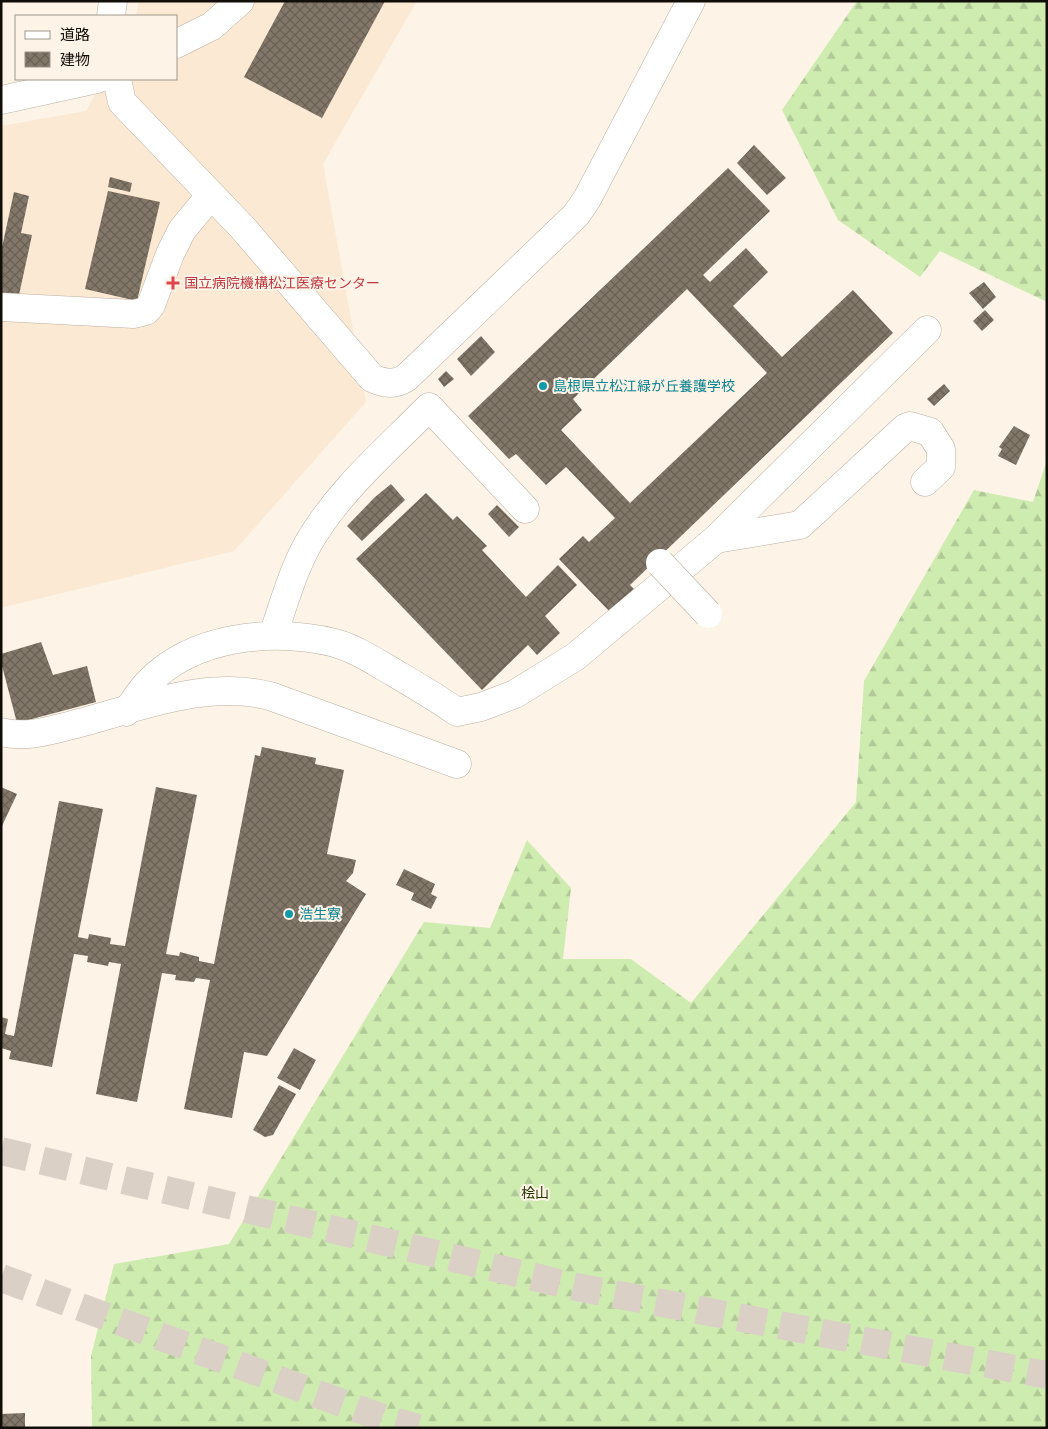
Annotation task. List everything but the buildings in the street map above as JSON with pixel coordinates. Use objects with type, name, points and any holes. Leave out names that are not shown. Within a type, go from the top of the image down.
[{"type":"street","points":[[111,15],[112,1]]},
{"type":"street","points":[[178,43],[212,26],[240,1]]},
{"type":"street","points":[[117,80],[122,102],[242,227],[372,378],[386,384],[399,382],[576,215],[587,199],[691,1]]},
{"type":"street","points":[[1,100],[92,80]]},
{"type":"street","points":[[1,307],[134,314],[146,311],[151,305],[170,254],[182,230],[211,195]]},
{"type":"street","points":[[126,712],[148,684],[183,657],[235,639],[273,634],[335,644],[363,654],[422,687],[457,712],[481,707],[515,694],[575,657],[716,539],[927,330]]},
{"type":"street","points":[[273,634],[285,597],[308,543],[322,522],[354,481],[429,407],[525,509]]},
{"type":"street","points":[[716,539],[800,525],[905,428],[910,426],[930,432],[941,448],[940,467],[925,482]]},
{"type":"street","points":[[660,563],[708,614]]},
{"type":"street","points":[[1,732],[14,735],[41,732],[126,712],[170,697],[231,690],[250,691],[270,696],[457,764]]},
{"type":"shaded area","name":"国立病院機構松江医療センター","points":[[139,1],[417,1],[323,164],[366,402],[234,551],[1,608],[1,126],[86,111],[103,80],[178,80],[178,15],[136,15]]},
{"type":"green space","points":[[857,1],[1047,1],[1047,302],[940,251],[920,277],[838,220],[782,110]]},
{"type":"green space","name":"桧山","points":[[1047,460],[1047,1428],[92,1428],[91,1356],[114,1264],[229,1244],[424,922],[490,928],[527,840],[571,888],[563,959],[631,959],[691,1003],[856,802],[864,681],[974,490],[1033,502]]},
{"type":"tunnel","points":[[1,1151],[576,1287],[1047,1375]]},
{"type":"tunnel","points":[[1,1278],[383,1418],[418,1428]]},
{"type":"place","name":"国立病院機構松江医療センター","points":[[173,283]]},
{"type":"place","name":"島根県立松江緑が丘養護学校","points":[[543,386]]},
{"type":"place","name":"浩生寮","points":[[289,914]]}]
